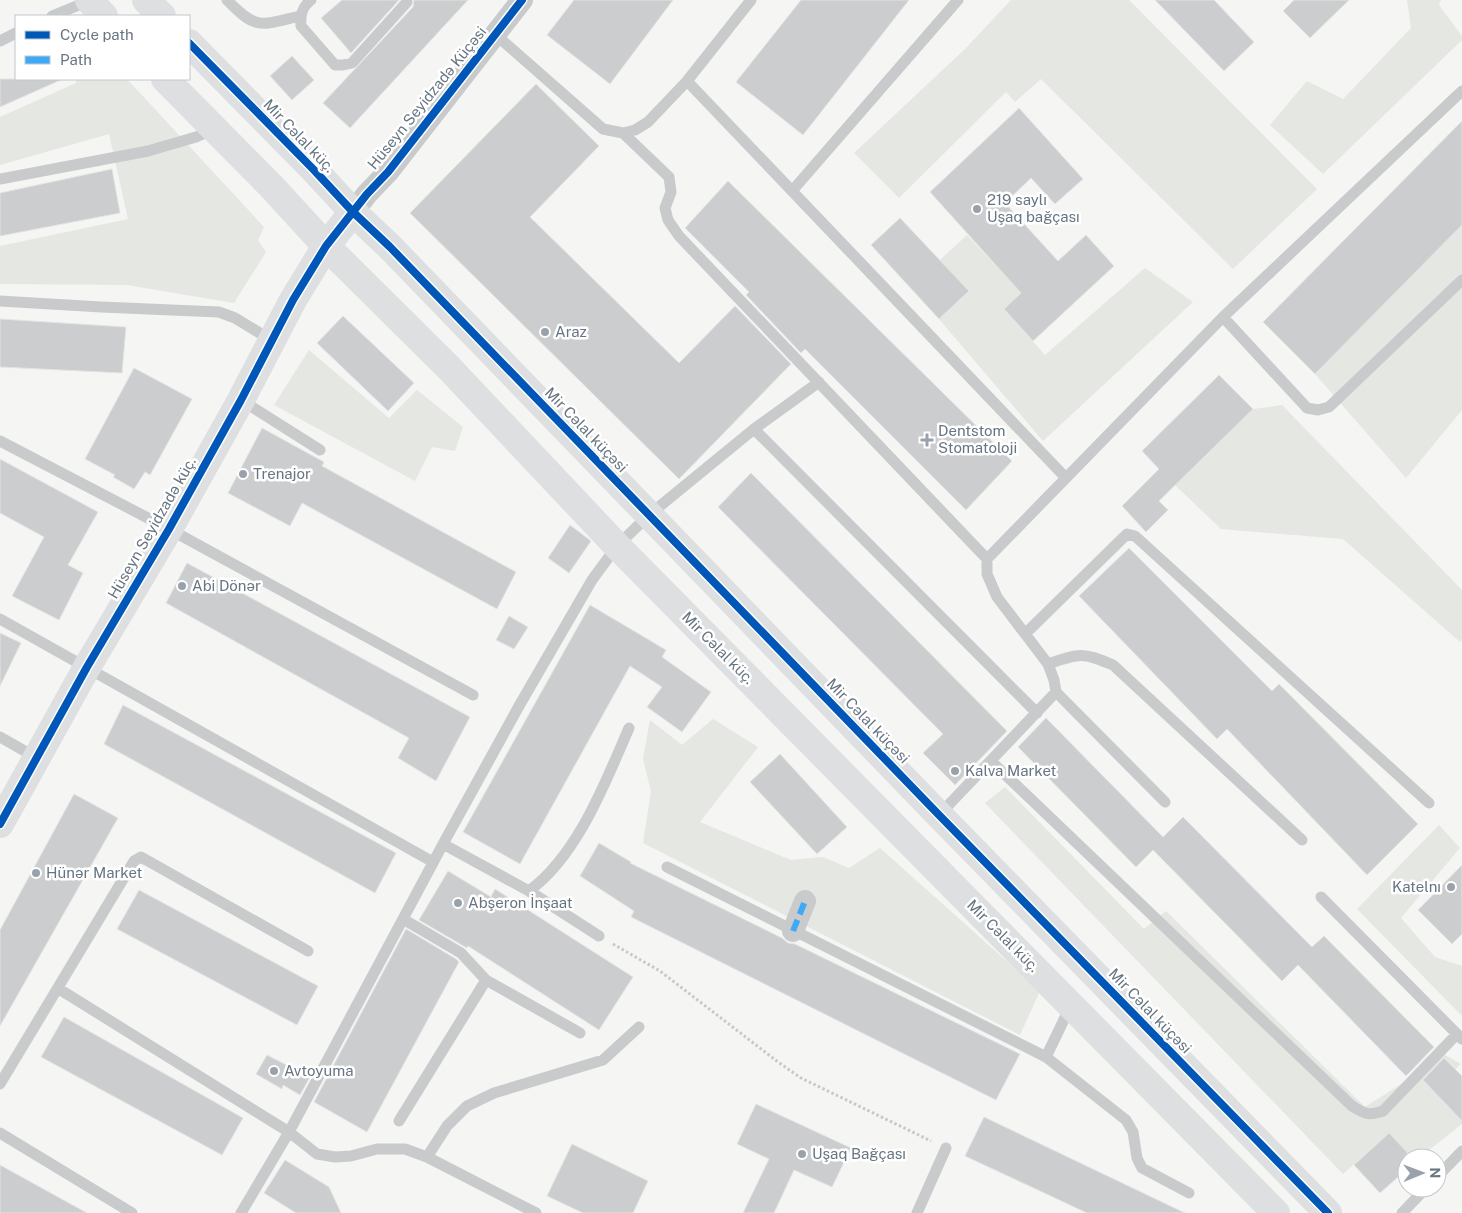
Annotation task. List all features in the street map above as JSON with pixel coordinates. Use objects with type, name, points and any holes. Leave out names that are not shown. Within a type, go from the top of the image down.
[{"type":"street","points":[[146,0],[161,15]]},
{"type":"street","name":"Hüseyn Seyidzadə Küçəsi","points":[[352,212],[388,172],[522,0]]},
{"type":"street","name":"Mir Cəlal küç.","points":[[190,44],[314,170],[352,212],[390,247]]},
{"type":"street","name":"Mir Cəlal küç.","points":[[166,80],[271,186],[326,246],[449,368],[617,546],[1276,1213]]},
{"type":"street","name":"Hüseyn Seyidzadə küç.","points":[[0,824],[87,667],[169,529],[273,341],[293,300],[326,246],[352,212]]},
{"type":"street","name":"Mir Cəlal küçəsi","points":[[390,247],[939,815],[1328,1213]]},
{"type":"street","points":[[793,931],[805,901]]},
{"type":"lane","points":[[227,0],[240,14],[251,22],[264,24],[300,16]]},
{"type":"lane","points":[[310,0],[304,5],[300,16],[300,26],[335,65],[343,66],[352,63],[407,2]]},
{"type":"lane","points":[[496,34],[603,129],[623,133],[635,130],[648,122],[687,81],[751,0]]},
{"type":"lane","points":[[792,191],[958,0]]},
{"type":"lane","points":[[56,15],[94,6]]},
{"type":"lane","points":[[0,41],[15,34]]},
{"type":"lane","points":[[687,81],[1066,478]]},
{"type":"lane","points":[[986,559],[1223,317],[1462,91]]},
{"type":"lane","points":[[0,179],[148,152],[196,137],[214,129]]},
{"type":"lane","points":[[623,133],[669,177],[671,192],[665,208],[668,220],[679,236],[986,559],[987,574],[997,597],[1048,664],[1056,692],[1165,802]]},
{"type":"lane","points":[[1223,317],[1307,408],[1318,410],[1329,407],[1462,280]]},
{"type":"lane","points":[[0,301],[220,312],[235,318],[273,341]]},
{"type":"lane","points":[[241,1213],[289,1132],[433,862],[592,580],[617,546],[649,515],[754,429],[819,382]]},
{"type":"lane","points":[[241,400],[320,450]]},
{"type":"lane","points":[[754,429],[1037,713]]},
{"type":"lane","points":[[0,441],[169,529],[472,695]]},
{"type":"lane","points":[[1026,634],[1127,534],[1136,536],[1429,803]]},
{"type":"lane","points":[[0,619],[433,862]]},
{"type":"lane","points":[[1048,664],[1077,654],[1093,657],[1113,665],[1302,840]]},
{"type":"lane","points":[[939,815],[1056,692]]},
{"type":"lane","points":[[529,891],[540,883],[573,843],[595,804],[629,728]]},
{"type":"lane","points":[[0,737],[37,758]]},
{"type":"lane","points":[[991,761],[1352,1106],[1365,1114],[1383,1111],[1460,1037],[1321,897]]},
{"type":"lane","points":[[443,844],[529,891],[599,936]]},
{"type":"lane","points":[[0,1084],[134,861],[141,857],[308,952]]},
{"type":"lane","points":[[667,867],[1046,1057],[1126,1120],[1133,1132],[1137,1158],[1142,1168],[1189,1193]]},
{"type":"lane","points":[[403,920],[460,953],[486,980],[580,1033]]},
{"type":"lane","points":[[399,1121],[486,980]]},
{"type":"lane","points":[[59,988],[289,1132],[317,1154],[335,1157],[350,1156],[377,1149],[405,1149],[427,1157],[536,1213]]},
{"type":"lane","points":[[1046,1057],[1071,1005]]},
{"type":"lane","points":[[427,1157],[447,1126],[467,1106],[494,1093],[604,1060],[639,1027]]},
{"type":"lane","points":[[0,1133],[132,1213]]},
{"type":"lane","points":[[918,1213],[946,1148]]},
{"type":"lane","points":[[1447,1167],[1462,1152]]},
{"type":"lane","points":[[1402,1213],[1416,1198]]},
{"type":"path","points":[[599,936],[660,971],[778,1062],[802,1078],[946,1148]]},
{"type":"shaded area","points":[[1011,0],[1129,0],[1317,189],[1233,269],[1041,79],[1015,102],[1006,92],[899,198],[854,153],[965,49]]},
{"type":"shaded area","points":[[1407,0],[1441,0],[1439,5],[1462,36],[1462,40],[1323,174],[1270,125],[1307,81],[1343,99],[1411,28]]},
{"type":"shaded area","points":[[76,80],[128,80],[264,227],[258,240],[266,252],[234,303],[127,285],[0,284],[0,246],[128,219],[109,134],[0,165],[0,117],[76,83]]},
{"type":"shaded area","points":[[1462,225],[1462,410],[1406,478],[1315,374]]},
{"type":"shaded area","points":[[967,235],[999,269],[1012,257],[1034,281],[1004,309],[1045,355],[1145,268],[1193,302],[1043,441],[939,319],[969,292],[940,260]]},
{"type":"shaded area","points":[[309,350],[389,418],[417,390],[463,427],[455,451],[432,447],[415,481],[274,405]]},
{"type":"shaded area","points":[[1282,405],[1462,590],[1462,639],[1460,642],[1343,539],[1221,529],[1175,485],[1253,409]]},
{"type":"shaded area","points":[[713,719],[758,747],[700,822],[791,860],[823,857],[849,868],[880,848],[1040,991],[1020,1035],[643,843],[651,791],[643,759],[650,720],[682,745]]},
{"type":"shaded area","points":[[1005,787],[1144,929],[1166,911],[1365,1107],[1409,1079],[1438,1051],[1461,1064],[1433,1090],[1462,1121],[1462,1124],[1432,1148],[1403,1148],[1389,1133],[1343,1174],[985,803]]},
{"type":"shaded area","points":[[1439,825],[1460,848],[1401,918],[1435,957],[1462,966],[1462,1016],[1357,909]]},
{"type":"building","points":[[342,0],[399,0],[351,53],[321,18]]},
{"type":"building","points":[[414,0],[468,0],[350,128],[323,103],[413,7]]},
{"type":"building","points":[[574,0],[673,0],[610,84],[547,35]]},
{"type":"building","points":[[801,0],[909,0],[803,135],[736,82]]},
{"type":"building","points":[[1155,0],[1214,0],[1254,42],[1224,71]]},
{"type":"building","points":[[1294,0],[1349,0],[1310,38],[1283,11]]},
{"type":"building","points":[[292,56],[314,80],[292,100],[270,76]]},
{"type":"building","points":[[0,79],[61,80],[0,107]]},
{"type":"building","points":[[536,84],[599,146],[530,217],[679,363],[735,306],[791,364],[679,479],[410,213]]},
{"type":"building","points":[[1019,108],[1083,179],[1055,204],[1031,178],[1005,203],[1058,261],[1086,235],[1114,266],[1033,341],[1004,309],[1021,293],[930,192]]},
{"type":"building","points":[[1462,121],[1462,225],[1315,374],[1263,322]]},
{"type":"building","points":[[112,169],[120,213],[0,236],[0,193]]},
{"type":"building","points":[[728,181],[1012,461],[966,510],[805,349],[801,353],[746,295],[749,292],[685,228]]},
{"type":"building","points":[[900,218],[969,291],[939,319],[871,245]]},
{"type":"building","points":[[343,316],[414,383],[388,411],[317,343]]},
{"type":"building","points":[[0,319],[126,327],[122,373],[0,367]]},
{"type":"building","points":[[134,368],[192,399],[150,475],[145,472],[134,489],[113,477],[115,475],[85,459]]},
{"type":"building","points":[[1219,375],[1253,409],[1159,501],[1168,510],[1146,532],[1122,506],[1159,469],[1142,451]]},
{"type":"building","points":[[262,428],[324,462],[322,466],[516,572],[497,609],[302,503],[290,526],[228,493]]},
{"type":"building","points":[[0,459],[98,512],[68,565],[83,573],[59,620],[12,596],[44,537],[0,513]]},
{"type":"building","points":[[751,473],[1007,731],[955,785],[923,753],[943,734],[718,507]]},
{"type":"building","points":[[570,525],[591,541],[569,573],[548,558]]},
{"type":"building","points":[[1129,548],[1272,691],[1279,684],[1418,824],[1367,875],[1227,729],[1217,739],[1079,596]]},
{"type":"building","points":[[187,563],[470,717],[436,781],[398,758],[409,738],[166,603]]},
{"type":"building","points":[[590,605],[666,650],[662,657],[711,692],[682,732],[647,707],[662,687],[630,666],[520,864],[463,832]]},
{"type":"building","points":[[509,616],[528,627],[514,649],[496,640]]},
{"type":"building","points":[[0,633],[21,643],[0,686]]},
{"type":"building","points":[[123,705],[396,853],[375,893],[104,744]]},
{"type":"building","points":[[1046,718],[1163,837],[1183,817],[1312,947],[1324,936],[1434,1047],[1406,1076],[1298,965],[1282,981],[1153,850],[1136,867],[1018,747]]},
{"type":"building","points":[[780,754],[847,827],[817,854],[750,782]]},
{"type":"building","points":[[74,794],[118,818],[0,1026],[0,930]]},
{"type":"building","points":[[599,843],[630,863],[782,938],[788,943],[795,944],[1020,1054],[996,1100],[631,917],[634,911],[580,876]]},
{"type":"building","name":"Katelnı","points":[[1462,865],[1462,934],[1452,944],[1418,910]]},
{"type":"building","points":[[448,871],[491,897],[495,889],[633,977],[599,1030],[468,946],[467,948],[419,920]]},
{"type":"building","points":[[139,890],[318,986],[297,1025],[117,929]]},
{"type":"building","points":[[406,929],[459,962],[367,1132],[314,1102]]},
{"type":"building","points":[[64,1017],[243,1118],[222,1155],[41,1057]]},
{"type":"building","name":"Avtoyuma","points":[[267,1055],[310,1077],[300,1095],[283,1085],[282,1089],[256,1074]]},
{"type":"building","points":[[1444,1058],[1462,1076],[1462,1121],[1423,1080]]},
{"type":"building","name":"Uşaq Bağçası","points":[[756,1104],[851,1148],[832,1187],[794,1170],[774,1213],[743,1213],[769,1159],[737,1144]]},
{"type":"building","points":[[984,1117],[1185,1213],[1087,1213],[965,1156]]},
{"type":"building","points":[[1389,1133],[1403,1148],[1397,1148],[1397,1178],[1380,1193],[1354,1165]]},
{"type":"building","points":[[572,1144],[648,1181],[633,1213],[583,1213],[547,1196]]},
{"type":"building","points":[[285,1160],[329,1187],[341,1213],[296,1213],[264,1193]]},
{"type":"building","points":[[0,1165],[87,1213],[0,1213]]},
{"type":"marked path","points":[[793,931],[805,901]]},
{"type":"cycle path","points":[[0,824],[87,667],[169,529],[241,400],[293,300],[326,246],[367,194],[388,172],[522,0]]},
{"type":"cycle path","points":[[190,44],[353,212],[390,247],[939,815],[1328,1213]]},
{"type":"place","name":"219 saylı Uşaq bağçası","points":[[977,209]]},
{"type":"place","name":"Araz","points":[[545,332]]},
{"type":"place","name":"Dentstom Stomatoloji","points":[[927,440]]},
{"type":"place","name":"Trenajor","points":[[243,474]]},
{"type":"place","name":"Abi Dönər","points":[[182,586]]},
{"type":"place","name":"Kalva Market","points":[[955,771]]},
{"type":"place","name":"Hünər Market","points":[[36,873]]},
{"type":"place","name":"Katelnı","points":[[1451,887]]},
{"type":"place","name":"Abşeron İnşaat","points":[[458,903]]},
{"type":"place","name":"Avtoyuma","points":[[274,1071]]},
{"type":"place","name":"Uşaq Bağçası","points":[[802,1154]]}]
